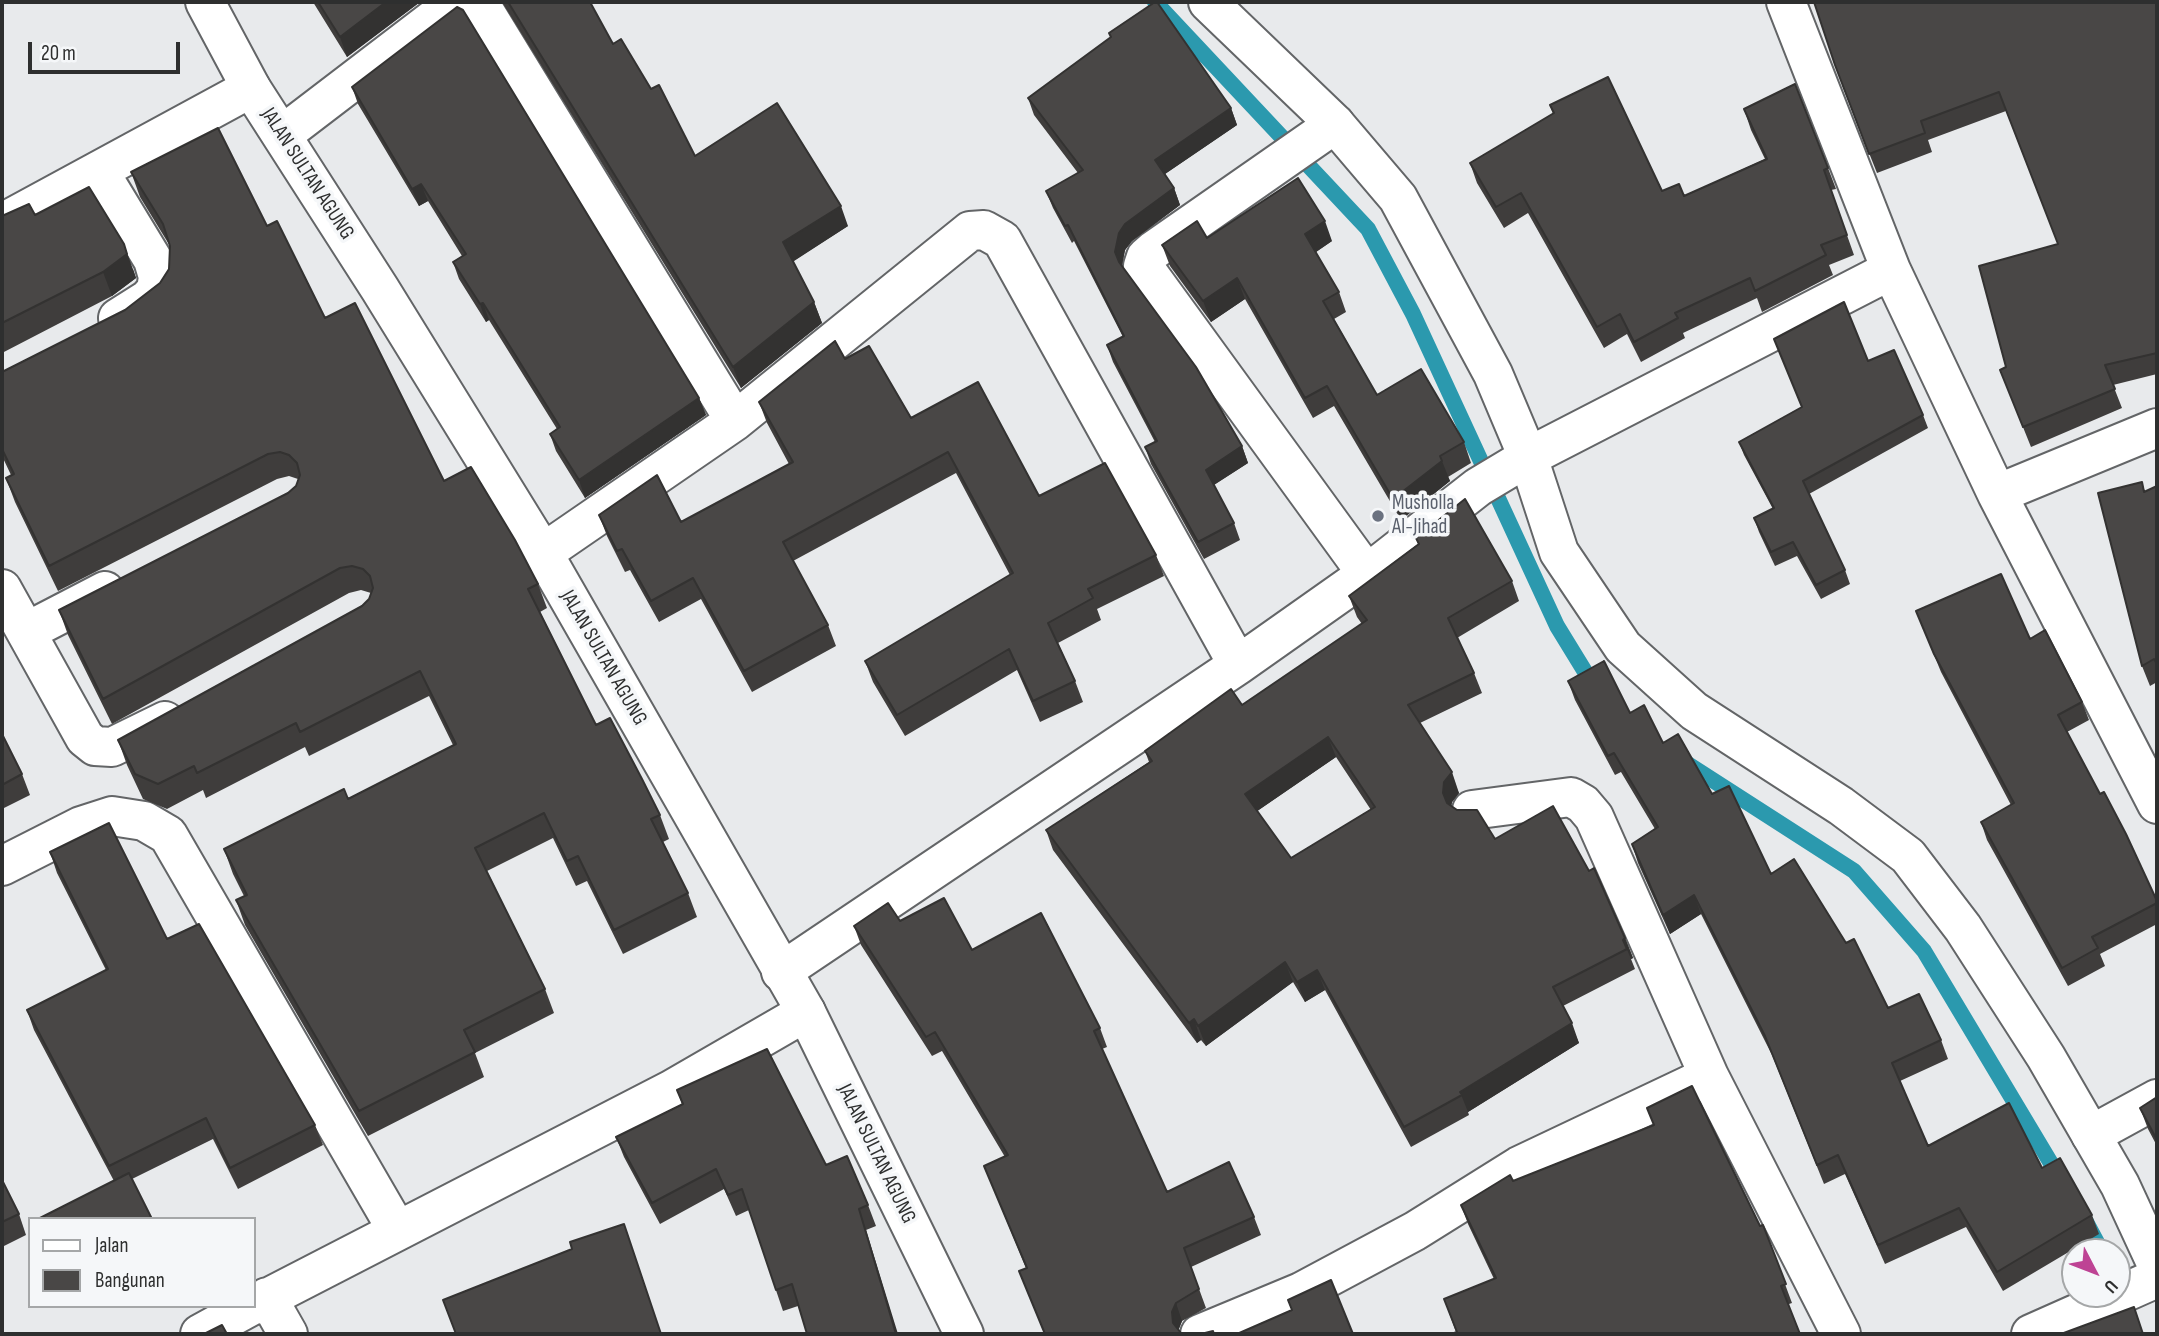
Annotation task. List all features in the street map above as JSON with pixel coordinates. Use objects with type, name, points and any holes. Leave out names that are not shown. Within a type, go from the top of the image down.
[{"type":"street","name":"JALAN SULTAN AGUNG","points":[[205,2],[251,88],[543,553],[806,1012],[964,1334]]},
{"type":"street","points":[[282,135],[456,2]]},
{"type":"street","points":[[470,2],[485,12],[735,421]]},
{"type":"street","points":[[1208,2],[1335,124],[1398,198],[1493,373],[1503,473],[1623,647],[1694,711],[1841,806],[1908,856],[1963,928],[2046,1057],[2120,1185],[2150,1277],[2101,1304],[2031,1334]]},
{"type":"street","points":[[1786,2],[1891,270],[1997,494],[2157,804]]},
{"type":"street","points":[[2,223],[251,88]]},
{"type":"street","points":[[1335,124],[1154,250],[1146,257],[1143,266],[1367,575]]},
{"type":"street","points":[[88,334],[148,299],[156,290],[158,277],[153,260],[99,171]]},
{"type":"street","points":[[543,553],[735,421],[970,231],[984,230],[1002,240],[1238,665]]},
{"type":"street","points":[[781,972],[1238,665],[1367,575],[1503,473],[1891,270]]},
{"type":"street","points":[[1997,494],[2157,428]]},
{"type":"street","points":[[26,632],[136,574]]},
{"type":"street","points":[[2,589],[85,738],[95,746],[104,748],[128,742],[201,701]]},
{"type":"street","points":[[1472,810],[1571,797],[1583,804],[1594,817],[1709,1076],[1841,1334]]},
{"type":"street","points":[[2,866],[81,826],[113,816],[144,821],[168,835],[397,1230]]},
{"type":"street","points":[[288,1334],[257,1303],[671,1090],[806,1012]]},
{"type":"street","points":[[1200,1334],[1301,1292],[1415,1231],[1519,1166],[1709,1076]]},
{"type":"street","points":[[2091,1135],[2157,1099]]},
{"type":"street","points":[[200,1334],[248,1308]]},
{"type":"building","points":[[318,2],[386,2],[340,37]]},
{"type":"building","points":[[508,2],[590,2],[613,44],[621,39],[651,89],[659,85],[695,156],[777,103],[841,206],[783,242],[814,302],[733,367]]},
{"type":"building","points":[[1155,2],[1231,108],[1155,160],[1174,188],[1125,224],[1119,233],[1115,252],[1119,262],[1196,367],[1242,446],[1206,470],[1234,523],[1198,542],[1145,447],[1157,441],[1107,345],[1124,336],[1068,225],[1065,226],[1046,191],[1083,170],[1028,98],[1111,37],[1109,33]]},
{"type":"building","points":[[1814,2],[2157,2],[2157,353],[2105,365],[2115,389],[2023,427],[2000,370],[2006,367],[1979,266],[2058,244],[1999,92],[1921,121],[1925,133],[1869,154]]},
{"type":"building","points":[[457,7],[463,10],[699,398],[579,480],[550,434],[560,427],[483,303],[480,304],[453,262],[466,254],[421,184],[412,189],[352,87]]},
{"type":"building","points":[[1608,77],[1662,191],[1679,184],[1684,196],[1767,159],[1744,109],[1795,84],[1828,168],[1824,170],[1847,235],[1821,245],[1826,255],[1755,291],[1750,278],[1675,313],[1678,318],[1634,342],[1620,314],[1597,327],[1521,193],[1496,207],[1470,163],[1554,113],[1550,105]]},
{"type":"building","points":[[218,128],[267,226],[277,221],[325,318],[355,303],[444,481],[471,467],[538,584],[528,589],[596,725],[610,718],[642,779],[660,815],[651,819],[688,893],[614,930],[578,856],[567,861],[544,813],[475,848],[545,989],[464,1030],[475,1052],[359,1111],[236,900],[247,895],[224,849],[344,789],[348,799],[456,744],[420,671],[300,732],[296,723],[197,773],[194,766],[158,784],[135,774],[118,740],[362,606],[369,599],[373,588],[370,576],[363,569],[352,566],[340,568],[103,699],[59,610],[288,493],[296,486],[300,475],[297,463],[289,455],[280,452],[268,454],[49,566],[6,478],[14,474],[2,449],[2,372],[125,310],[160,283],[169,269],[170,246],[163,224],[131,172]]},
{"type":"building","points":[[1298,178],[1325,221],[1305,234],[1339,292],[1323,301],[1377,395],[1421,369],[1464,442],[1440,456],[1442,461],[1393,499],[1327,386],[1305,398],[1237,278],[1203,301],[1162,245],[1197,221],[1207,238]]},
{"type":"building","points":[[89,187],[124,244],[127,254],[103,272],[2,323],[2,216],[29,204],[35,215]]},
{"type":"building","points":[[1844,302],[1868,361],[1894,350],[1923,415],[1803,481],[1845,570],[1816,585],[1793,542],[1771,552],[1754,518],[1774,508],[1739,442],[1802,407],[1774,339]]},
{"type":"building","points":[[835,341],[845,359],[869,346],[911,418],[978,382],[1039,496],[1105,463],[1156,555],[1088,589],[1093,598],[1048,623],[1075,681],[1033,701],[1009,649],[897,715],[865,661],[1013,573],[948,452],[783,542],[828,625],[744,671],[693,578],[651,601],[622,549],[617,551],[599,515],[657,475],[681,522],[793,462],[759,402]]},
{"type":"building","points":[[2142,482],[2144,492],[2157,486],[2157,664],[2154,659],[2142,666],[2098,493]]},
{"type":"building","points":[[1465,499],[1512,581],[1448,618],[1474,673],[1408,705],[1452,772],[1444,782],[1443,793],[1447,803],[1457,810],[1477,810],[1495,839],[1553,806],[1589,871],[1594,868],[1625,938],[1623,940],[1627,949],[1553,987],[1572,1023],[1460,1092],[1462,1095],[1404,1127],[1317,970],[1297,982],[1285,962],[1198,1026],[1194,1019],[1189,1023],[1046,830],[1152,761],[1145,751],[1231,689],[1242,705],[1367,620],[1349,596],[1419,544],[1416,538]],"holes":[[[1328,737],[1375,807],[1291,858],[1245,794]]]},
{"type":"building","points":[[2001,574],[2030,639],[2045,630],[2082,702],[2058,715],[2100,794],[2104,792],[2157,901],[2092,937],[2098,948],[2062,968],[1981,822],[2014,803],[1934,654],[1916,611]]},
{"type":"building","points":[[1604,661],[1630,713],[1644,705],[1663,743],[1678,734],[1712,794],[1729,786],[1771,874],[1794,859],[1846,943],[1854,939],[1888,1008],[1919,994],[1941,1040],[1892,1063],[1928,1146],[2009,1103],[2042,1168],[2060,1158],[2092,1215],[1997,1272],[1959,1208],[1878,1245],[1838,1155],[1817,1165],[1765,1036],[1694,895],[1663,915],[1632,844],[1658,827],[1614,753],[1608,756],[1568,681]]},
{"type":"building","points":[[2,734],[22,774],[2,785]]},
{"type":"building","points":[[109,823],[167,939],[199,924],[315,1125],[230,1168],[206,1118],[109,1166],[27,1010],[108,969],[50,852]]},
{"type":"building","points":[[944,898],[972,950],[1041,913],[1100,1028],[1094,1031],[1167,1192],[1229,1162],[1254,1217],[1184,1248],[1199,1289],[1176,1303],[1172,1312],[1173,1323],[1183,1334],[1045,1334],[1019,1271],[1027,1268],[984,1166],[1008,1155],[935,1032],[926,1037],[854,926],[888,903],[900,921]]},
{"type":"building","points":[[767,1049],[826,1165],[847,1156],[868,1205],[859,1209],[896,1334],[807,1334],[792,1284],[776,1290],[742,1189],[728,1195],[716,1169],[652,1203],[616,1137],[683,1104],[677,1090]]},
{"type":"building","points":[[1692,1086],[1760,1226],[1763,1225],[1786,1284],[1781,1286],[1800,1334],[1451,1334],[1457,1332],[1444,1299],[1496,1278],[1461,1205],[1510,1175],[1513,1181],[1654,1125],[1647,1108]]},
{"type":"building","points":[[2157,1097],[2157,1140],[2140,1108]]},
{"type":"building","points":[[129,1173],[151,1217],[42,1217]]},
{"type":"building","points":[[2,1180],[19,1214],[2,1222]]},
{"type":"building","points":[[624,1224],[661,1334],[456,1334],[443,1300],[572,1249],[570,1242]]},
{"type":"building","points":[[1331,1280],[1353,1334],[1237,1334],[1292,1310],[1288,1300]]},
{"type":"building","points":[[2134,1307],[2143,1334],[2061,1334]]},
{"type":"building","points":[[222,1325],[227,1334],[204,1334]]},
{"type":"waterway","points":[[1155,2],[1368,229],[1413,314],[1557,626],[1595,688]]},
{"type":"waterway","points":[[1683,761],[1854,871],[1924,951],[2061,1180]]},
{"type":"waterway","points":[[2085,1220],[2095,1238]]},
{"type":"place","name":"Musholla Al-Jihad","points":[[1378,516]]}]
